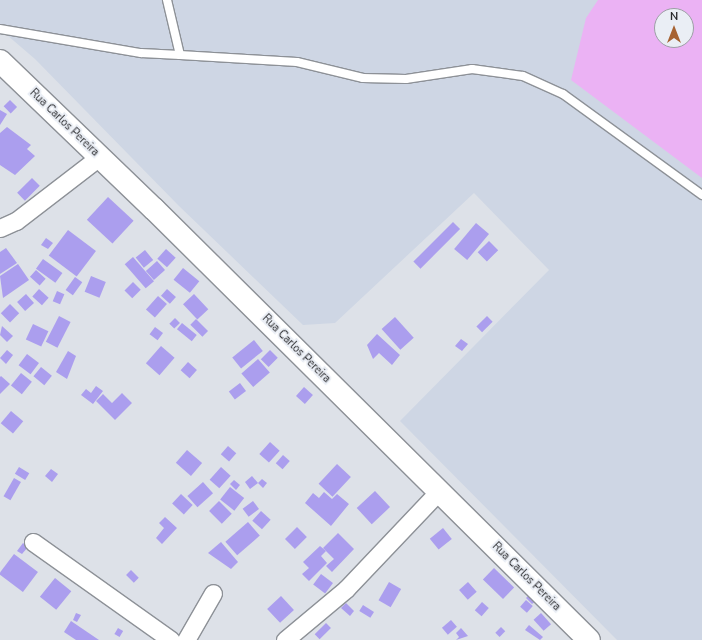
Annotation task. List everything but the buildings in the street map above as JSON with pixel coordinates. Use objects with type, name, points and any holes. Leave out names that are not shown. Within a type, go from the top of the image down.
[{"type":"main road","name":"Rua Carlos Pereira","points":[[5,71],[99,157],[589,640]]},
{"type":"street","points":[[0,228],[16,222],[99,157]]},
{"type":"street","points":[[284,640],[346,589],[439,491]]},
{"type":"street","points":[[33,542],[171,640]]},
{"type":"street","points":[[186,640],[213,592]]},
{"type":"lane","points":[[167,0],[180,55]]},
{"type":"lane","points":[[0,29],[141,53],[297,62],[363,78],[406,79],[472,70],[523,76],[563,94],[702,195]]},
{"type":"shaded area","points":[[0,0],[702,0],[702,640],[617,640],[400,421],[549,270],[474,193],[335,323],[303,325],[179,206],[35,59],[0,29]]},
{"type":"shaded area","points":[[598,0],[702,0],[702,178],[571,80],[586,18]]}]
